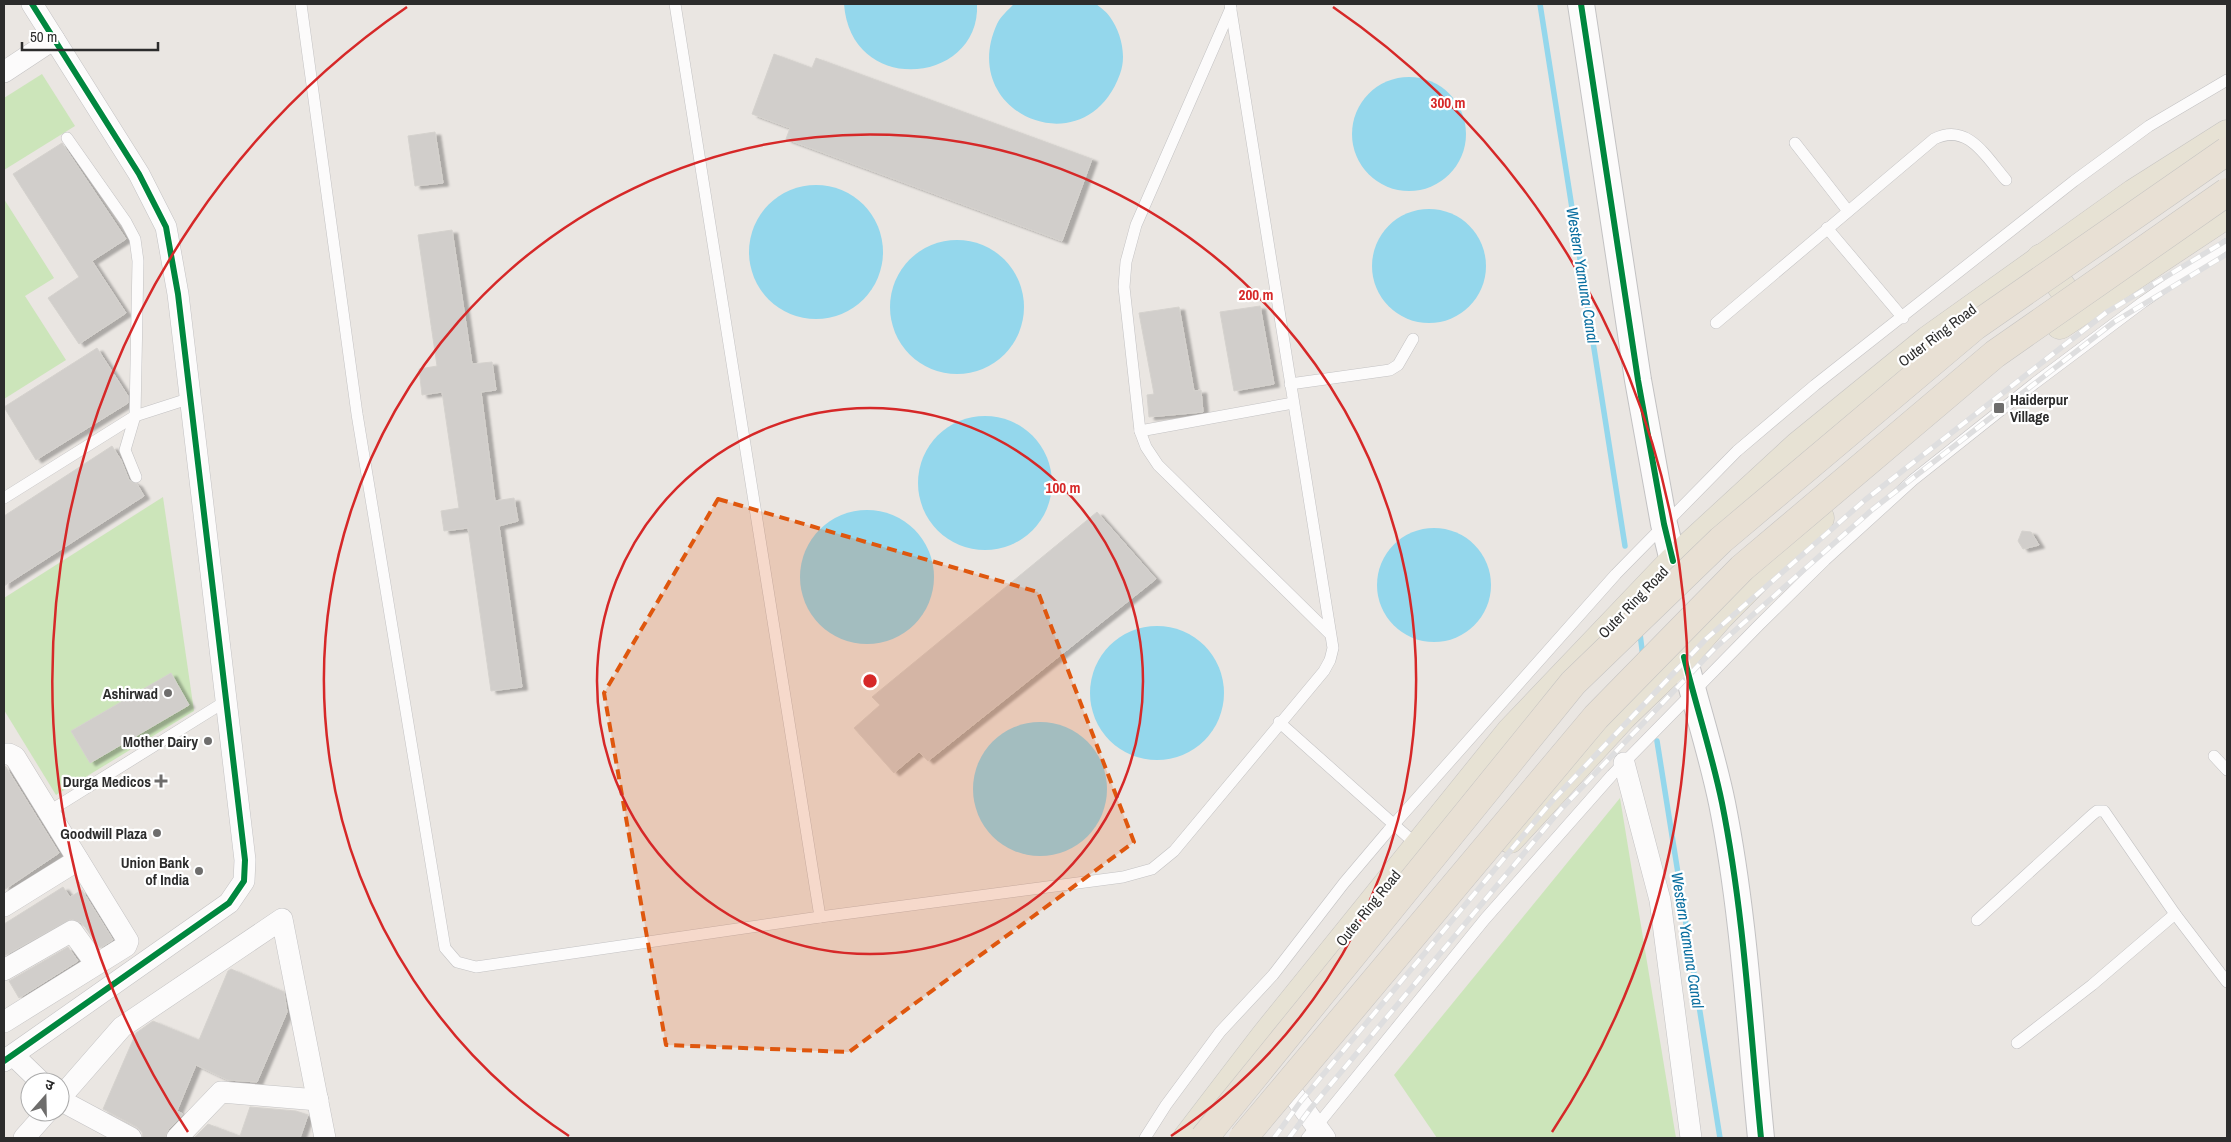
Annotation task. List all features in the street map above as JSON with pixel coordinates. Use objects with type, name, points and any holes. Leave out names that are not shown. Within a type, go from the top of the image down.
[{"type":"highway","name":"Outer Ring Road","points":[[1204,1138],[1573,684],[1721,540],[1975,326],[2227,152]]},
{"type":"highway","points":[[1243,1138],[1596,717],[1742,568],[1995,354],[2227,192]]},
{"type":"main road","name":"Outer Ring Road","points":[[1187,1138],[1254,1050],[1510,732],[1673,561],[1799,445],[1928,340],[2134,193],[2227,134]]},
{"type":"main road","points":[[1260,1138],[1320,1059],[1530,816],[1623,716],[1684,656],[1720,616],[1789,546],[1922,427],[2024,348],[2227,214]]},
{"type":"main road","points":[[2041,258],[2079,312]]},
{"type":"street","points":[[27,1072],[8,1058],[229,903],[244,880],[244,860],[191,398],[178,294],[166,227],[139,174],[32,4]]},
{"type":"street","points":[[1581,4],[1638,380],[1664,524],[1673,561]]},
{"type":"street","points":[[4,72],[54,39]]},
{"type":"street","points":[[1684,656],[1710,748],[1734,874],[1760,1138]]},
{"type":"street","points":[[4,754],[9,754],[15,758],[128,941],[126,946],[6,1016]]},
{"type":"street","points":[[1624,763],[1660,900],[1691,1138]]},
{"type":"street","points":[[4,906],[78,860]]},
{"type":"street","points":[[70,1087],[122,1027],[282,919],[325,1138]]},
{"type":"street","points":[[4,970],[72,931],[96,964]]},
{"type":"street","points":[[177,1138],[221,1092],[318,1100]]},
{"type":"street","points":[[1293,1094],[1316,1134]]},
{"type":"street","points":[[70,1104],[132,1138]]},
{"type":"street","points":[[24,1138],[39,1122]]},
{"type":"lane","points":[[300,4],[357,414],[445,948],[456,962],[476,968],[820,917],[1123,876],[1152,869],[1174,851],[1330,660],[1333,648],[1329,633],[1231,6]]},
{"type":"lane","points":[[675,4],[820,917]]},
{"type":"lane","points":[[1231,6],[1136,226],[1126,262],[1124,288],[1140,431],[1146,448],[1158,465],[1329,633]]},
{"type":"lane","points":[[1145,1138],[1166,1105],[1220,1032],[1273,975],[1344,883],[1394,825],[1616,574],[1738,451],[1815,385],[1903,318],[2074,181],[2149,126],[2227,80]]},
{"type":"lane","points":[[1716,323],[1934,139],[1945,134],[1958,134],[1972,141],[2006,180]]},
{"type":"lane","points":[[67,138],[126,222],[135,239],[138,261],[135,416],[124,450],[136,477]]},
{"type":"lane","points":[[1795,143],[1848,211]]},
{"type":"lane","points":[[1827,228],[1903,318]]},
{"type":"lane","points":[[1316,1134],[1485,919],[1624,763],[1785,599],[1913,480],[2035,383],[2142,302],[2227,244]]},
{"type":"lane","points":[[1290,384],[1390,370],[1398,365],[1413,339]]},
{"type":"lane","points":[[4,498],[135,416],[191,398]]},
{"type":"lane","points":[[1140,431],[1293,403]]},
{"type":"lane","points":[[48,812],[226,701]]},
{"type":"lane","points":[[1279,722],[1418,846]]},
{"type":"lane","points":[[2214,756],[2227,770]]},
{"type":"lane","points":[[1978,920],[2097,811],[2104,811],[2175,914],[2227,982]]},
{"type":"lane","points":[[2017,1043],[2092,985],[2175,914]]},
{"type":"highlighted area","points":[[718,499],[1038,592],[1134,842],[849,1052],[666,1045],[604,693]]},
{"type":"green space","points":[[42,74],[75,126],[4,170],[4,98]]},
{"type":"green space","points":[[4,199],[54,278],[25,296],[66,360],[4,399]]},
{"type":"green space","points":[[163,497],[194,711],[56,795],[4,710],[4,598]]},
{"type":"green space","points":[[1620,798],[1676,1138],[1437,1138],[1394,1075]]},
{"type":"water","points":[[844,4],[977,4],[973,31],[959,51],[939,64],[915,69],[890,66],[868,55],[852,34]]},
{"type":"water","points":[[1014,4],[1096,4],[1107,13],[1120,37],[1123,60],[1120,74],[1103,103],[1081,119],[1055,124],[1030,118],[1009,104],[994,83],[989,56],[997,24]]},
{"type":"water","points":[[1409,77],[1431,82],[1449,94],[1461,112],[1466,134],[1461,156],[1449,174],[1431,186],[1409,191],[1387,186],[1369,174],[1357,156],[1352,134],[1357,112],[1369,94],[1387,82]]},
{"type":"water","points":[[816,185],[842,190],[853,196],[863,205],[872,215],[878,226],[883,252],[878,278],[872,289],[863,299],[853,308],[842,314],[816,319],[790,314],[779,308],[769,299],[760,289],[754,278],[749,252],[754,226],[760,215],[769,205],[779,196],[790,190]]},
{"type":"water","points":[[1429,209],[1451,214],[1469,226],[1481,244],[1486,266],[1481,288],[1469,306],[1451,318],[1429,323],[1407,318],[1389,306],[1377,288],[1372,266],[1377,244],[1389,226],[1407,214]]},
{"type":"water","points":[[957,240],[983,245],[994,251],[1004,260],[1013,270],[1019,281],[1024,307],[1019,333],[1013,344],[1004,354],[994,363],[983,369],[957,374],[931,369],[920,363],[910,354],[901,344],[895,333],[890,307],[895,281],[901,270],[910,260],[920,251],[931,245]]},
{"type":"water","points":[[985,416],[1011,421],[1022,427],[1032,436],[1041,446],[1047,457],[1052,483],[1047,509],[1041,520],[1032,530],[1022,539],[1011,545],[985,550],[959,545],[948,539],[938,530],[929,520],[923,509],[918,483],[923,457],[929,446],[938,436],[948,427],[959,421]]},
{"type":"water","points":[[867,510],[893,515],[904,521],[914,530],[923,540],[929,551],[934,577],[929,603],[923,614],[914,624],[904,633],[893,639],[867,644],[841,639],[830,633],[820,624],[811,614],[805,603],[800,577],[805,551],[811,540],[820,530],[830,521],[841,515]]},
{"type":"water","points":[[1434,528],[1456,533],[1474,545],[1486,563],[1491,585],[1486,607],[1474,625],[1456,637],[1434,642],[1412,637],[1394,625],[1382,607],[1377,585],[1382,563],[1394,545],[1412,533]]},
{"type":"water","points":[[1157,626],[1183,631],[1194,637],[1204,646],[1213,656],[1219,667],[1224,693],[1219,719],[1213,730],[1204,740],[1194,749],[1183,755],[1157,760],[1131,755],[1120,749],[1110,740],[1101,730],[1095,719],[1090,693],[1095,667],[1101,656],[1110,646],[1120,637],[1131,631]]},
{"type":"water","points":[[1040,722],[1066,727],[1077,733],[1087,742],[1096,752],[1102,763],[1107,789],[1102,815],[1096,826],[1087,836],[1077,845],[1066,851],[1040,856],[1014,851],[1003,845],[993,836],[984,826],[978,815],[973,789],[978,763],[984,752],[993,742],[1003,733],[1014,727]]},
{"type":"building","points":[[774,54],[812,68],[816,58],[1092,159],[1062,241],[786,139],[790,128],[752,114]]},
{"type":"building","points":[[435,132],[443,183],[415,186],[408,136]]},
{"type":"building","points":[[62,143],[126,239],[92,261],[126,313],[79,344],[48,298],[79,277],[13,174]]},
{"type":"building","points":[[452,230],[472,364],[492,362],[496,390],[481,392],[495,501],[514,498],[518,521],[499,526],[522,687],[491,691],[468,528],[444,531],[441,511],[459,508],[442,392],[422,395],[419,369],[437,366],[418,235]]},
{"type":"building","points":[[1260,306],[1274,384],[1234,391],[1220,312]]},
{"type":"building","points":[[1179,307],[1194,391],[1201,390],[1203,412],[1149,417],[1147,395],[1154,394],[1139,313]]},
{"type":"building","points":[[97,348],[128,396],[128,403],[36,460],[4,407]]},
{"type":"building","points":[[112,446],[121,460],[129,480],[137,484],[144,496],[4,586],[4,516]]},
{"type":"building","points":[[1097,512],[1156,579],[928,761],[919,752],[894,773],[854,728],[880,705],[872,697]]},
{"type":"building","points":[[2022,531],[2031,532],[2039,545],[2023,549],[2018,541]]},
{"type":"building","points":[[171,673],[189,705],[90,763],[71,731]]},
{"type":"building","points":[[4,766],[59,853],[4,890]]},
{"type":"building","points":[[63,887],[70,897],[82,890],[113,940],[100,948],[82,923],[71,919],[4,956],[4,924]]},
{"type":"building","points":[[68,947],[78,961],[19,998],[9,981]]},
{"type":"building","points":[[231,969],[284,992],[287,1012],[257,1082],[228,1080],[196,1065],[177,1111],[183,1114],[168,1130],[165,1138],[143,1138],[142,1132],[137,1127],[103,1109],[136,1033],[153,1021],[199,1040],[228,971]]},
{"type":"building","points":[[250,1107],[296,1111],[308,1115],[300,1138],[194,1138],[208,1124],[240,1136]]},
{"type":"waterway","name":"Western Yamuna Canal","points":[[1540,4],[1625,546]]},
{"type":"waterway","name":"Western Yamuna Canal","points":[[1640,634],[1643,657]]},
{"type":"waterway","name":"Western Yamuna Canal","points":[[1657,741],[1720,1138]]},
{"type":"railway","points":[[1274,1138],[1301,1101],[1552,801],[1706,639],[1865,500],[2107,312],[2227,240]]},
{"type":"railway","points":[[1289,1138],[1311,1108],[1561,809],[1715,648],[1873,509],[2114,322],[2227,254]]},
{"type":"cycle path","points":[[4,1061],[229,903],[244,881],[245,860],[178,294],[166,227],[139,174],[32,4]]},
{"type":"cycle path","points":[[1581,4],[1638,380],[1664,524],[1673,561]]},
{"type":"cycle path","points":[[1684,657],[1709,748],[1730,844],[1746,970],[1761,1138]]},
{"type":"place","name":"Haiderpur Village","points":[[1999,408]]},
{"type":"place","name":"Ashirwad","points":[[168,693]]},
{"type":"place","name":"Mother Dairy","points":[[208,741]]},
{"type":"place","name":"Durga Medicos","points":[[161,781]]},
{"type":"place","name":"Goodwill Plaza","points":[[157,833]]},
{"type":"place","name":"Union Bank of India","points":[[199,871]]}]
